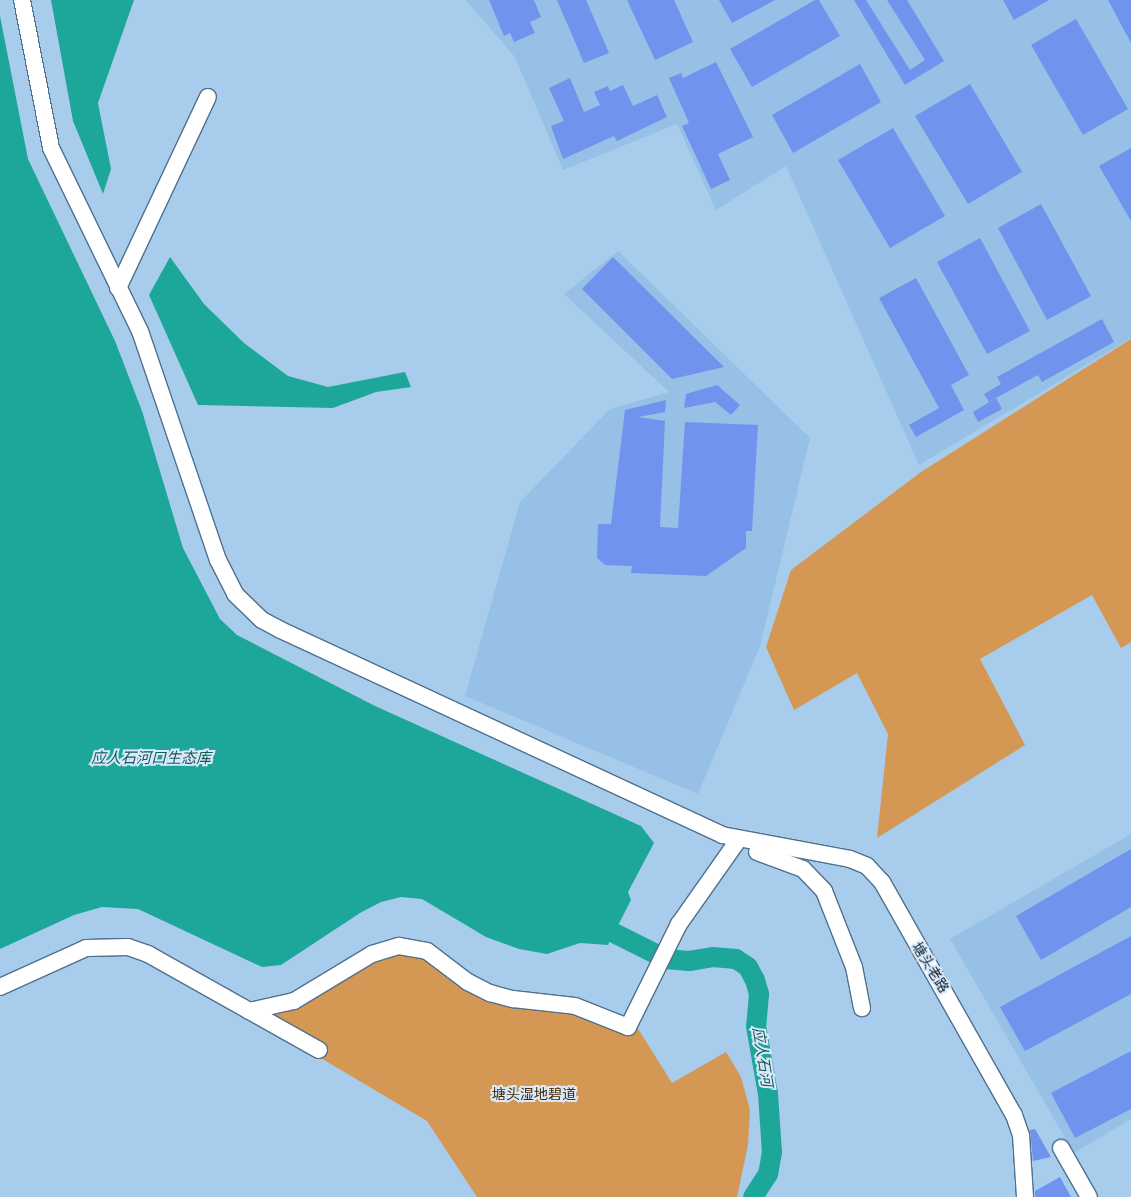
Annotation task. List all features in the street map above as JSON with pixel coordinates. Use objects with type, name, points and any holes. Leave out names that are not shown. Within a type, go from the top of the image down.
[{"type":"street","points":[[22,0],[51,148],[140,331],[226,580],[249,609],[281,630],[722,835],[739,839],[761,854],[803,869],[821,886],[854,967],[862,1008]]},
{"type":"street","points":[[118,288],[208,97]]},
{"type":"street","points":[[249,1010],[294,1001],[372,954],[399,946],[427,951],[468,982],[490,993],[513,999],[575,1006],[628,1027],[679,924],[739,839]]},
{"type":"street","name":"塘头老路","points":[[739,839],[850,860],[876,872],[1014,1115],[1021,1135],[1025,1197]]},
{"type":"street","points":[[0,988],[86,948],[114,945],[148,954],[319,1050]]},
{"type":"street","points":[[1061,1148],[1089,1197]]},
{"type":"shaded area","points":[[466,0],[1131,0],[1131,338],[919,465],[786,166],[716,210],[677,124],[563,170],[515,57]]},
{"type":"shaded area","points":[[618,251],[810,438],[760,646],[698,794],[465,696],[520,502],[610,409],[669,392],[564,294]]},
{"type":"shaded area","points":[[1131,834],[1131,1119],[1074,1153],[950,939]]},
{"type":"green space","points":[[1131,339],[1131,642],[1121,648],[1092,595],[980,659],[1025,745],[877,838],[888,734],[857,673],[794,710],[766,647],[791,570],[921,472]]},
{"type":"green space","name":"塘头湿地碧道","points":[[399,938],[430,943],[473,975],[493,985],[514,991],[577,997],[632,1019],[672,1083],[726,1052],[741,1077],[750,1110],[748,1145],[737,1197],[477,1197],[427,1121],[243,1012],[248,1002],[291,993],[368,947]]},
{"type":"water","points":[[51,0],[134,0],[98,103],[111,169],[103,194],[73,121]]},
{"type":"water","name":"应人石河口生态库","points":[[0,16],[28,159],[115,341],[142,411],[183,548],[220,619],[237,635],[375,706],[641,826],[654,843],[628,892],[631,900],[608,945],[580,943],[547,954],[519,949],[486,937],[422,899],[401,897],[381,902],[360,913],[281,965],[262,967],[138,909],[102,907],[74,915],[0,949]]},
{"type":"water","points":[[170,257],[204,304],[244,343],[288,376],[328,387],[405,372],[411,387],[376,392],[333,408],[198,405],[149,295]]},
{"type":"building","points":[[489,0],[534,0],[541,17],[530,22],[535,33],[514,42],[510,33],[504,36]]},
{"type":"building","points":[[557,0],[586,0],[609,53],[584,63]]},
{"type":"building","points":[[627,0],[674,0],[693,42],[655,60]]},
{"type":"building","points":[[719,0],[775,0],[732,23]]},
{"type":"building","points":[[815,0],[819,0],[840,36],[752,87],[730,49]]},
{"type":"building","points":[[854,0],[866,0],[910,70],[925,60],[887,0],[907,0],[944,61],[905,85]]},
{"type":"building","points":[[1003,0],[1049,0],[1014,20]]},
{"type":"building","points":[[1108,0],[1131,0],[1131,43]]},
{"type":"building","points":[[1076,19],[1128,109],[1083,135],[1031,45]]},
{"type":"building","points":[[716,62],[753,137],[718,154],[730,180],[711,189],[682,126],[689,123],[669,78],[681,73],[683,78]]},
{"type":"building","points":[[860,64],[881,102],[793,153],[772,115]]},
{"type":"building","points":[[570,78],[584,112],[600,105],[594,92],[608,86],[610,91],[623,85],[633,106],[657,95],[667,117],[617,141],[614,136],[563,159],[551,126],[564,121],[549,88]]},
{"type":"building","points":[[970,84],[1022,172],[968,204],[915,116]]},
{"type":"building","points":[[893,128],[945,216],[890,248],[838,160]]},
{"type":"building","points":[[1131,148],[1131,221],[1099,166]]},
{"type":"building","points":[[1041,204],[1091,296],[1047,320],[998,228]]},
{"type":"building","points":[[980,238],[1030,331],[987,354],[937,262]]},
{"type":"building","points":[[613,257],[724,367],[672,379],[582,289]]},
{"type":"building","points":[[916,278],[969,375],[951,385],[964,410],[916,437],[909,425],[939,408],[879,298]]},
{"type":"building","points":[[1102,319],[1114,342],[1042,382],[1038,375],[989,402],[984,394],[1001,384],[997,377]]},
{"type":"building","points":[[717,385],[740,405],[731,415],[715,402],[684,408],[686,394]]},
{"type":"building","points":[[996,398],[1002,409],[978,422],[973,412]]},
{"type":"building","points":[[666,400],[665,412],[638,417],[665,421],[660,527],[678,528],[685,422],[758,425],[752,531],[746,531],[746,548],[706,576],[631,573],[632,566],[605,565],[597,558],[598,524],[611,524],[625,410]]},
{"type":"building","points":[[1131,849],[1131,907],[1041,960],[1016,916]]},
{"type":"building","points":[[1131,936],[1131,994],[1025,1051],[1000,1007]]},
{"type":"building","points":[[1131,1051],[1131,1109],[1075,1138],[1051,1093]]},
{"type":"building","points":[[1035,1129],[1051,1157],[1033,1161],[1030,1130]]},
{"type":"building","points":[[1060,1177],[1071,1197],[1035,1197],[1035,1191]]},
{"type":"waterway","name":"应人石河","points":[[614,933],[666,959],[689,961],[713,957],[736,959],[748,967],[755,980],[759,994],[756,1026],[768,1094],[772,1152],[768,1174],[753,1197]]}]
